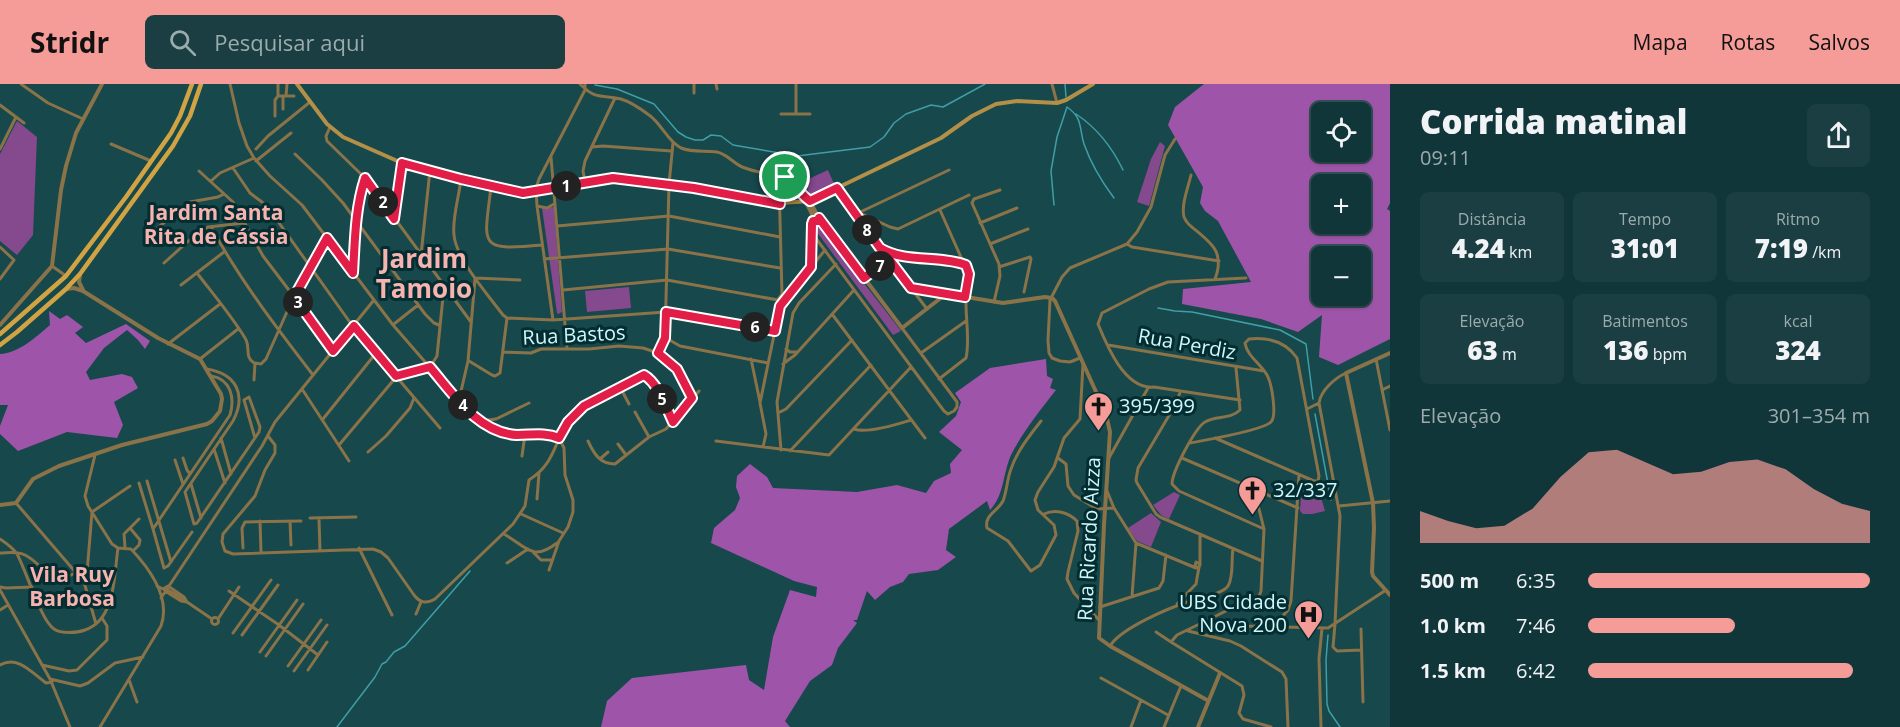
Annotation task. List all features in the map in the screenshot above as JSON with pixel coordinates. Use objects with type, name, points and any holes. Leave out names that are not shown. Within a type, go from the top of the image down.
[{"type":"main road","points":[[2,339],[66,289],[80,274],[169,152],[190,116],[201,84]]},
{"type":"main road","points":[[297,84],[338,134],[402,163],[491,187],[523,193],[613,178],[669,184],[780,204],[807,200],[837,188],[930,144],[972,116],[996,104],[1017,100],[1057,103],[1093,84]]},
{"type":"main road","points":[[191,86],[197,97]]},
{"type":"main road","points":[[2,339],[66,276],[110,219],[165,142],[180,116],[191,86]]},
{"type":"main road","points":[[165,142],[169,145],[169,152]]},
{"type":"main road","points":[[110,219],[116,224]]},
{"type":"main road","points":[[77,262],[82,264],[80,274]]},
{"type":"street","points":[[21,84],[48,103],[83,119]]},
{"type":"street","points":[[230,84],[237,117],[247,146],[255,159],[302,205],[393,325],[459,401],[480,421],[503,432],[519,435],[548,434],[559,438],[563,444],[566,479],[573,505],[571,518],[559,541],[549,570]]},
{"type":"street","points":[[275,116],[278,84]]},
{"type":"street","points":[[283,109],[287,84]]},
{"type":"street","points":[[579,84],[594,95],[631,103],[649,115],[673,144],[691,152],[721,153],[747,169],[785,177],[796,186],[814,214],[957,404],[957,408],[950,414],[944,411],[812,233]]},
{"type":"street","points":[[553,320],[537,206],[537,184],[585,90],[585,84]]},
{"type":"street","points":[[694,84],[694,93]]},
{"type":"street","points":[[716,84],[717,89]]},
{"type":"street","points":[[796,84],[796,114]]},
{"type":"street","points":[[1052,84],[1057,103]]},
{"type":"street","points":[[0,325],[52,266],[66,166],[74,138],[100,85]]},
{"type":"street","points":[[278,96],[294,96]]},
{"type":"street","points":[[585,182],[583,166],[615,98]]},
{"type":"street","points":[[256,149],[268,135],[310,102]]},
{"type":"street","points":[[0,105],[24,123]]},
{"type":"street","points":[[781,114],[810,114]]},
{"type":"street","points":[[0,149],[16,117]]},
{"type":"street","points":[[330,127],[326,136],[327,141],[365,178],[471,322]]},
{"type":"street","points":[[211,181],[220,173],[255,159],[291,133]]},
{"type":"street","points":[[1080,358],[1070,362],[1060,361],[1052,358],[1049,353],[1050,297],[1070,267],[1127,244],[1137,232],[1154,200],[1165,154],[1175,139]]},
{"type":"street","points":[[111,144],[151,161]]},
{"type":"street","points":[[673,144],[669,184],[665,338],[658,353],[677,369],[692,398]]},
{"type":"street","points":[[592,147],[671,151]]},
{"type":"street","points":[[295,154],[332,190],[418,305],[430,320],[439,325]]},
{"type":"street","points":[[552,155],[567,349]]},
{"type":"street","points":[[394,219],[402,163]]},
{"type":"street","points":[[233,168],[250,193],[262,201],[272,213],[354,326],[440,428]]},
{"type":"street","points":[[421,256],[430,170]]},
{"type":"street","points":[[858,213],[949,170]]},
{"type":"street","points":[[199,171],[233,202],[263,256],[333,351]]},
{"type":"street","points":[[542,174],[552,177]]},
{"type":"street","points":[[776,174],[779,183],[782,294],[778,300]]},
{"type":"street","points":[[1191,175],[1184,206],[1184,218],[1214,246],[1219,261],[1215,279]]},
{"type":"street","points":[[779,183],[785,177]]},
{"type":"street","points":[[353,273],[356,221],[365,178]]},
{"type":"street","points":[[461,179],[454,237],[457,249],[480,285],[507,318],[565,320],[666,312],[775,331]]},
{"type":"street","points":[[491,187],[486,231],[488,240],[492,244],[509,248],[542,245]]},
{"type":"street","points":[[837,188],[858,213],[880,248],[927,309]]},
{"type":"street","points":[[994,302],[1000,276],[999,267],[972,206],[972,201],[1000,190]]},
{"type":"street","points":[[147,237],[190,202],[224,194]]},
{"type":"street","points":[[858,213],[898,229],[969,195]]},
{"type":"street","points":[[537,206],[547,208],[554,204]]},
{"type":"street","points":[[980,223],[1017,208]]},
{"type":"street","points":[[867,210],[874,219]]},
{"type":"street","points":[[939,379],[966,358],[965,297],[969,271],[940,210]]},
{"type":"street","points":[[811,267],[813,221],[811,219],[814,214]]},
{"type":"street","points":[[557,226],[669,216],[780,237]]},
{"type":"street","points":[[813,221],[819,218]]},
{"type":"street","points":[[164,262],[195,235],[211,226],[244,223]]},
{"type":"street","points":[[211,226],[224,252],[278,331],[313,375]]},
{"type":"street","points":[[990,244],[1028,229]]},
{"type":"street","points":[[197,273],[248,343],[249,359],[261,364],[266,359],[294,297],[327,238]]},
{"type":"street","points":[[1127,244],[1132,247],[1219,261]]},
{"type":"street","points":[[0,247],[13,257],[13,262],[0,279]]},
{"type":"street","points":[[880,248],[897,255],[964,264]]},
{"type":"street","points":[[544,259],[668,249],[780,268]]},
{"type":"street","points":[[760,403],[780,306],[825,250]]},
{"type":"street","points":[[181,285],[224,252]]},
{"type":"street","points":[[864,278],[897,255]]},
{"type":"street","points":[[999,267],[1030,257],[1024,292]]},
{"type":"street","points":[[781,450],[777,398],[793,313],[795,307],[836,264]]},
{"type":"street","points":[[52,266],[66,276]]},
{"type":"street","points":[[80,274],[79,282],[83,291]]},
{"type":"street","points":[[475,278],[520,280]]},
{"type":"street","points":[[459,401],[468,361],[475,278]]},
{"type":"street","points":[[1240,400],[1148,387],[1130,379],[1107,345],[1098,324],[1102,313],[1168,282],[1246,278]]},
{"type":"street","points":[[563,290],[667,280],[778,300]]},
{"type":"street","points":[[473,291],[480,285]]},
{"type":"street","points":[[339,446],[396,376],[430,367],[437,356],[444,287]]},
{"type":"street","points":[[911,288],[994,302],[1010,303],[1050,297]]},
{"type":"street","points":[[0,505],[16,503],[33,480],[59,466],[122,445],[200,426],[212,421],[220,411],[221,394],[200,359],[168,344],[83,291],[66,289]]},
{"type":"street","points":[[783,364],[854,290]]},
{"type":"street","points":[[931,291],[934,296],[932,305]]},
{"type":"street","points":[[782,294],[789,294]]},
{"type":"street","points":[[902,328],[947,294]]},
{"type":"street","name":"Rua Ricardo Aizza","points":[[1050,297],[1060,311],[1106,414],[1110,432],[1099,620],[1099,638],[1110,646]]},
{"type":"street","points":[[161,598],[248,469],[275,422],[374,300]]},
{"type":"street","points":[[778,300],[780,306]]},
{"type":"street","points":[[168,344],[220,304]]},
{"type":"street","points":[[393,325],[418,305]]},
{"type":"street","points":[[832,314],[925,438]]},
{"type":"street","points":[[468,361],[492,375],[500,373],[507,318]]},
{"type":"street","points":[[921,354],[966,321]]},
{"type":"street","points":[[200,359],[238,328]]},
{"type":"street","points":[[665,338],[680,346],[768,363]]},
{"type":"street","points":[[778,413],[786,409],[852,340]]},
{"type":"street","points":[[1190,443],[1264,426],[1273,420],[1274,411],[1268,378],[1245,347],[1246,340],[1277,342],[1291,349],[1297,358],[1307,409],[1319,476],[1317,482],[1215,438]]},
{"type":"street","name":"Rua Perdiz","points":[[1107,345],[1264,371]]},
{"type":"street","name":"Rua Bastos","points":[[504,352],[531,353],[541,349],[589,350],[628,346],[658,353]]},
{"type":"street","points":[[786,349],[790,352],[797,352]]},
{"type":"street","points":[[323,419],[376,353]]},
{"type":"street","points":[[1361,650],[1334,650],[1333,647],[1339,507],[1319,403],[1320,398],[1338,376],[1390,353]]},
{"type":"street","points":[[751,359],[766,434],[763,447]]},
{"type":"street","points":[[1376,359],[1390,430]]},
{"type":"street","points":[[254,380],[255,363]]},
{"type":"street","points":[[1041,420],[1012,465],[1000,506],[987,520],[987,528],[1008,541],[1027,568],[1033,571],[1040,565],[1056,535],[1054,525],[1036,507],[1036,496],[1054,467],[1064,438],[1081,415],[1083,364]]},
{"type":"street","points":[[790,451],[871,365]]},
{"type":"street","points":[[716,441],[827,456],[911,367]]},
{"type":"street","points":[[1236,368],[1241,406],[1238,413],[1204,422],[1172,477],[1172,484],[1179,491],[1264,529]]},
{"type":"street","points":[[207,369],[227,375],[236,387],[239,401],[236,414],[185,493],[194,524],[201,518],[255,438],[260,428],[249,397],[244,400],[255,438]]},
{"type":"street","points":[[1346,373],[1372,503],[1374,528],[1372,572],[1390,595]]},
{"type":"street","points":[[268,436],[275,445],[275,453],[265,470],[255,496],[222,538],[224,548],[228,553],[373,549],[384,554],[414,596],[422,602],[429,602],[435,599],[504,534],[521,513],[526,502],[529,480],[539,473],[552,457],[568,422],[584,406],[644,375],[648,376],[673,422]]},
{"type":"street","points":[[754,378],[760,379],[766,375]]},
{"type":"street","points":[[153,529],[230,415],[232,398],[229,388],[222,379],[211,376]]},
{"type":"street","points":[[1382,390],[1390,386]]},
{"type":"street","points":[[620,387],[629,404]]},
{"type":"street","points":[[1108,459],[1148,387]]},
{"type":"street","points":[[302,389],[348,461]]},
{"type":"street","points":[[588,441],[593,452],[600,459],[612,465],[649,437],[666,429],[699,391]]},
{"type":"street","points":[[1180,392],[1177,402],[1138,468],[1136,480],[1156,514],[1262,561]]},
{"type":"street","points":[[368,452],[386,436],[410,408],[414,398]]},
{"type":"street","points":[[480,421],[496,419],[529,403]]},
{"type":"street","points":[[1307,409],[1319,403]]},
{"type":"street","points":[[635,412],[649,437]]},
{"type":"street","points":[[854,429],[858,431],[872,429],[911,420]]},
{"type":"street","points":[[1110,432],[1114,437],[1120,436]]},
{"type":"street","points":[[522,456],[525,434]]},
{"type":"street","points":[[221,438],[231,474]]},
{"type":"street","points":[[618,444],[626,454]]},
{"type":"street","points":[[214,448],[225,483]]},
{"type":"street","points":[[600,459],[608,452]]},
{"type":"street","points":[[95,455],[85,494],[86,501],[112,544],[118,548],[125,547],[133,551],[151,574],[161,598],[163,621],[100,727]]},
{"type":"street","points":[[183,458],[190,474]]},
{"type":"street","points":[[1058,458],[1066,464],[1070,491],[1094,507],[1114,508]]},
{"type":"street","points":[[1182,458],[1298,508]]},
{"type":"street","points":[[176,460],[183,484]]},
{"type":"street","points":[[537,499],[539,473]]},
{"type":"street","points":[[1274,627],[1288,610],[1291,601],[1299,475]]},
{"type":"street","points":[[147,481],[171,562]]},
{"type":"street","points":[[139,483],[164,567],[167,567],[192,532]]},
{"type":"street","points":[[191,484],[201,518]]},
{"type":"street","points":[[92,512],[130,486]]},
{"type":"street","points":[[1171,642],[1177,635],[1230,609],[1249,609],[1255,606],[1261,591],[1264,529],[1254,489]]},
{"type":"street","points":[[1106,490],[1114,508],[1136,543],[1197,566]]},
{"type":"street","points":[[1339,507],[1390,501]]},
{"type":"street","points":[[16,503],[84,582],[96,624]]},
{"type":"street","points":[[84,582],[87,573],[92,512]]},
{"type":"street","points":[[1044,514],[1060,512],[1069,514],[1077,521],[1078,531],[1068,579],[1074,593],[1099,620]]},
{"type":"street","points":[[521,513],[563,533]]},
{"type":"street","points":[[310,518],[356,517]]},
{"type":"street","points":[[319,518],[320,550]]},
{"type":"street","points":[[125,547],[124,534],[139,519]]},
{"type":"street","points":[[260,521],[261,553]]},
{"type":"street","points":[[290,521],[291,545]]},
{"type":"street","points":[[243,548],[244,523],[302,521]]},
{"type":"street","points":[[130,528],[140,540],[139,545],[133,551]]},
{"type":"street","points":[[504,534],[541,560],[552,560]]},
{"type":"street","points":[[1176,606],[1198,580],[1200,534]]},
{"type":"street","points":[[0,539],[54,577],[62,579],[75,573]]},
{"type":"street","points":[[507,563],[531,551],[542,552],[559,541]]},
{"type":"street","points":[[1132,596],[1136,543]]},
{"type":"street","points":[[16,552],[46,620],[54,630],[82,632],[102,618],[110,601],[118,548]]},
{"type":"street","points":[[359,548],[392,615]]},
{"type":"street","points":[[1208,700],[1110,646],[1117,636],[1130,628],[1176,606],[1221,591],[1228,585],[1233,549]]},
{"type":"street","points":[[0,553],[16,552]]},
{"type":"street","points":[[1100,608],[1154,590],[1161,585],[1166,555]]},
{"type":"street","points":[[233,633],[272,580]]},
{"type":"street","points":[[156,585],[212,619],[214,625],[218,623],[239,587]]},
{"type":"street","points":[[242,635],[278,585]]},
{"type":"street","points":[[32,587],[0,588],[51,681],[70,727]]},
{"type":"street","points":[[4,598],[6,588]]},
{"type":"street","points":[[1192,589],[1191,596],[1197,599]]},
{"type":"street","points":[[1210,620],[1243,626],[1330,627],[1386,590]]},
{"type":"street","points":[[229,591],[318,655]]},
{"type":"street","points":[[260,652],[297,600]]},
{"type":"street","points":[[416,614],[422,602]]},
{"type":"street","points":[[266,656],[303,604]]},
{"type":"street","points":[[0,610],[8,605]]},
{"type":"street","points":[[42,665],[69,671],[80,668],[107,640],[107,626],[102,618]]},
{"type":"street","points":[[288,666],[321,620]]},
{"type":"street","points":[[294,671],[327,625]]},
{"type":"street","points":[[1321,727],[1319,659],[1322,628]]},
{"type":"street","points":[[1361,629],[1363,702]]},
{"type":"street","points":[[1187,631],[1230,641],[1281,672],[1286,680],[1288,727]]},
{"type":"street","points":[[1156,632],[1242,686],[1244,695],[1239,711],[1240,717],[1271,727]]},
{"type":"street","points":[[308,670],[327,642]]},
{"type":"street","points":[[0,665],[8,661],[16,661],[46,683],[51,681],[80,686],[88,683],[111,665],[143,657]]},
{"type":"street","points":[[134,658],[138,666]]},
{"type":"street","points":[[1198,727],[1220,673]]},
{"type":"street","points":[[1101,678],[1168,715]]},
{"type":"street","points":[[129,680],[137,702]]},
{"type":"street","points":[[1164,727],[1181,686]]},
{"type":"street","points":[[1131,727],[1141,700]]},
{"type":"shaded area","points":[[1204,84],[1390,84],[1390,203],[1387,209],[1390,211],[1390,339],[1338,365],[1319,357],[1322,315],[1298,332],[1261,319],[1182,304],[1183,289],[1251,282],[1218,221],[1205,211],[1200,203],[1203,187],[1168,125],[1175,107]]},
{"type":"shaded area","points":[[17,121],[37,137],[33,235],[17,255],[0,241],[0,154]]},
{"type":"shaded area","points":[[1160,142],[1165,146],[1149,206],[1137,202],[1151,159]]},
{"type":"shaded area","points":[[828,170],[835,186],[811,197],[804,181]]},
{"type":"shaded area","points":[[554,207],[562,312],[558,314],[542,208]]},
{"type":"shaded area","points":[[820,225],[901,331],[893,335],[816,231],[815,228]]},
{"type":"shaded area","points":[[629,287],[631,308],[587,312],[585,291]]},
{"type":"shaded area","points":[[49,311],[60,319],[67,315],[83,327],[75,333],[86,343],[126,324],[150,341],[145,349],[127,330],[104,348],[86,372],[90,380],[122,374],[132,377],[138,388],[114,402],[123,425],[117,438],[67,432],[18,451],[0,434],[0,426],[8,405],[0,405],[0,354],[20,348],[50,325]]},
{"type":"shaded area","points":[[1046,359],[1047,376],[1053,379],[1050,388],[1056,390],[1026,430],[1011,455],[995,504],[990,510],[987,501],[949,529],[946,550],[956,557],[938,570],[909,574],[903,582],[890,587],[875,600],[867,591],[857,620],[853,620],[857,623],[838,648],[832,665],[810,681],[785,721],[790,727],[601,727],[607,701],[632,678],[746,665],[749,680],[764,690],[773,637],[790,590],[816,597],[817,587],[794,581],[711,543],[714,528],[735,510],[740,498],[736,487],[737,476],[750,464],[767,477],[773,488],[857,492],[897,485],[926,493],[934,481],[951,473],[950,464],[962,450],[939,432],[956,416],[961,402],[955,393],[990,368]]},
{"type":"shaded area","points":[[1305,481],[1318,487],[1325,511],[1303,514],[1300,511],[1302,482]]},
{"type":"shaded area","points":[[1174,492],[1180,495],[1169,519],[1161,515],[1153,505]]},
{"type":"shaded area","points":[[1151,513],[1161,522],[1151,547],[1137,541],[1128,528]]},
{"type":"waterway","points":[[595,85],[617,89],[654,104],[678,132],[686,137],[703,140],[711,135],[721,136],[733,145],[797,156],[870,147],[884,137],[894,123],[906,114],[931,105],[943,107],[985,84]]},
{"type":"waterway","points":[[1065,84],[1066,97]]},
{"type":"waterway","points":[[1054,205],[1051,171],[1057,137],[1067,107],[1076,115],[1090,159],[1114,198]]},
{"type":"waterway","points":[[1076,114],[1091,125],[1103,139],[1123,170]]},
{"type":"waterway","points":[[1158,308],[1192,312],[1280,330],[1306,344],[1313,399]]},
{"type":"waterway","points":[[1315,414],[1331,500]]},
{"type":"waterway","points":[[337,727],[375,677],[382,664],[394,652],[405,646],[470,571]]},
{"type":"waterway","points":[[1328,635],[1327,704],[1340,727]]},
{"type":"place","name":"395/399","points":[[1098,432]]},
{"type":"place","name":"32/337","points":[[1252,516]]},
{"type":"place","name":"UBS Cidade Nova 200","points":[[1308,640]]},
{"type":"district","name":"Jardim Santa Rita de Cássia","points":[[216,225]]},
{"type":"district","name":"Jardim Tamoio","points":[[424,274]]},
{"type":"district","name":"Vila Ruy Barbosa","points":[[72,587]]},
{"type":"route","points":[[402,163],[491,187],[523,193],[613,178],[669,184],[780,204],[779,183],[785,177],[810,201],[837,188],[880,248],[886,251],[897,255],[966,265],[969,274],[965,297],[911,288],[889,259],[864,278],[819,218],[812,224],[811,267],[780,306],[775,331],[666,312],[665,338],[658,353],[677,369],[692,398],[673,422],[650,379],[643,375],[584,406],[568,422],[559,438],[545,434],[519,435],[503,432],[483,424],[459,401],[430,367],[396,376],[354,326],[333,351],[294,297],[327,238],[353,273],[356,221],[365,178],[394,219],[402,163]]}]
